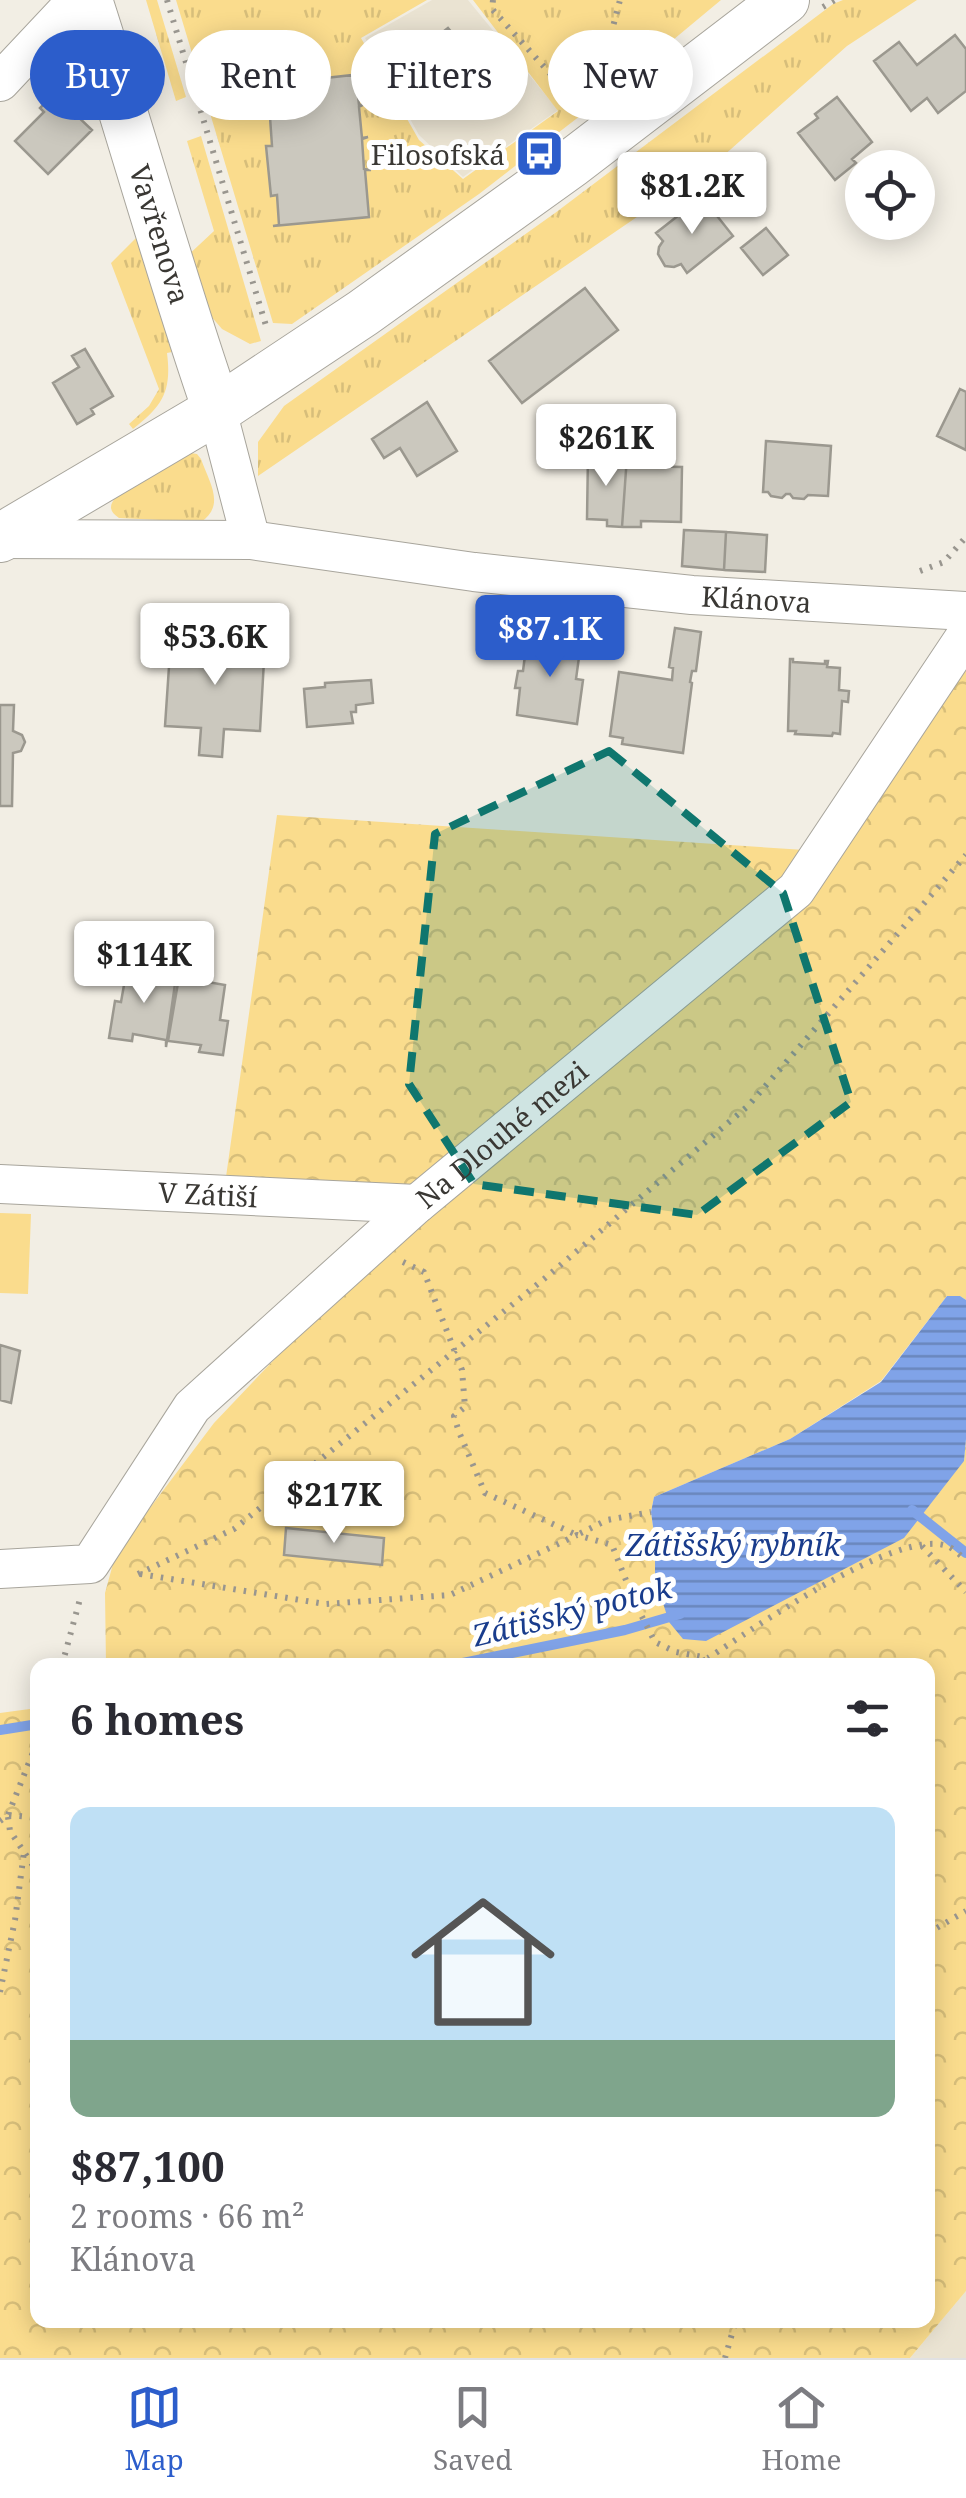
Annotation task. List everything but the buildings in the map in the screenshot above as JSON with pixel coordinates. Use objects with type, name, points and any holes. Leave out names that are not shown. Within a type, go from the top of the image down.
[{"type":"street","points":[[0,82],[78,0]]},
{"type":"street","name":"Vavřenova","points":[[88,0],[216,410]]},
{"type":"street","points":[[251,540],[216,410],[363,313],[572,163],[777,2]]},
{"type":"street","name":"Klánova","points":[[0,538],[216,410]]},
{"type":"street","name":"Klánova","points":[[0,538],[251,540],[474,572],[692,595],[966,611]]},
{"type":"street","name":"Na Dlouhé mezi","points":[[90,1564],[192,1408],[417,1204],[796,890],[966,635]]},
{"type":"street","name":"V Zátiší","points":[[0,1184],[417,1204]]},
{"type":"street","points":[[0,1569],[90,1564]]},
{"type":"path","points":[[167,0],[269,336]]},
{"type":"path","points":[[493,0],[492,10],[548,72]]},
{"type":"path","points":[[612,30],[620,0]]},
{"type":"path","points":[[138,1574],[234,1529],[544,1279],[748,1106],[966,856]]},
{"type":"path","points":[[385,1233],[397,1260],[424,1272],[462,1370],[465,1407],[454,1416],[484,1492],[577,1535],[612,1544],[655,1642],[676,1652],[708,1658],[803,1597],[872,1561],[921,1544],[948,1546],[966,1560]]},
{"type":"path","points":[[64,1658],[90,1564],[324,1604],[450,1595],[607,1520],[652,1512]]},
{"type":"path","points":[[921,1544],[966,1592]]},
{"type":"path","points":[[3,1818],[30,1756]]},
{"type":"path","points":[[3,1818],[30,1818]]},
{"type":"path","points":[[3,1818],[30,1861]]},
{"type":"path","points":[[0,1992],[24,1852]]},
{"type":"path","points":[[935,1929],[966,1911]]},
{"type":"path","points":[[725,2358],[734,2328]]},
{"type":"highlighted area","points":[[609,751],[783,893],[851,1102],[697,1215],[474,1184],[409,1084],[435,834]]},
{"type":"shaded area","points":[[432,0],[468,0],[493,30],[379,30]]},
{"type":"shaded area","points":[[528,73],[548,98],[548,117],[463,177],[419,135],[411,120],[528,120]]},
{"type":"shaded area","points":[[965,2292],[966,2358],[910,2358]]},
{"type":"green space","points":[[146,0],[157,0],[185,94],[176,101],[165,64],[165,30],[155,30]]},
{"type":"green space","points":[[176,0],[427,0],[375,30],[351,30],[351,75],[331,77],[331,30],[185,30]]},
{"type":"green space","points":[[473,0],[721,0],[685,30],[548,30],[548,98],[528,72],[528,30],[496,30]]},
{"type":"green space","points":[[843,0],[917,0],[847,46],[713,165],[258,476],[258,442],[284,406],[679,120],[693,120],[693,109]]},
{"type":"green space","points":[[548,118],[575,120],[479,194],[292,324],[273,323],[212,120],[270,120],[272,146],[266,147],[279,225],[368,217],[360,120],[408,120],[419,140],[463,179]]},
{"type":"green space","points":[[201,136],[261,341],[250,344],[222,329],[210,315],[184,259],[214,231],[187,141]]},
{"type":"green space","points":[[136,238],[172,352],[167,353],[168,378],[163,397],[133,429],[129,424],[149,406],[159,389],[111,263]]},
{"type":"green space","points":[[185,452],[201,459],[213,493],[213,508],[201,522],[119,518],[114,513],[111,506],[116,497]]},
{"type":"green space","points":[[966,653],[966,1300],[947,1296],[881,1381],[790,1439],[654,1497],[651,1512],[655,1541],[964,1461],[966,1439],[966,2291],[910,2358],[0,2358],[0,1713],[30,1709],[30,2328],[935,2328],[935,1658],[106,1658],[105,1593],[116,1553],[214,1423],[325,1306],[549,1112],[811,896]],"holes":[[[287,1528],[384,1538],[382,1564],[284,1555]]]},
{"type":"green space","points":[[277,815],[805,850],[779,885],[409,1188],[225,1184]]},
{"type":"green space","points":[[0,1213],[31,1214],[28,1294],[0,1293]]},
{"type":"water","name":"Zátišský rybník","points":[[947,1296],[966,1300],[964,1461],[904,1538],[706,1641],[683,1639],[669,1622],[655,1578],[651,1512],[654,1497],[790,1439],[881,1382]]},
{"type":"waterway","points":[[912,1510],[966,1553]]},
{"type":"waterway","name":"Zátišský potok","points":[[487,1658],[625,1630],[680,1614]]},
{"type":"waterway","name":"Zátišský potok","points":[[0,1730],[30,1725]]},
{"type":"place","name":"Filosofská","points":[[540,154]]}]
